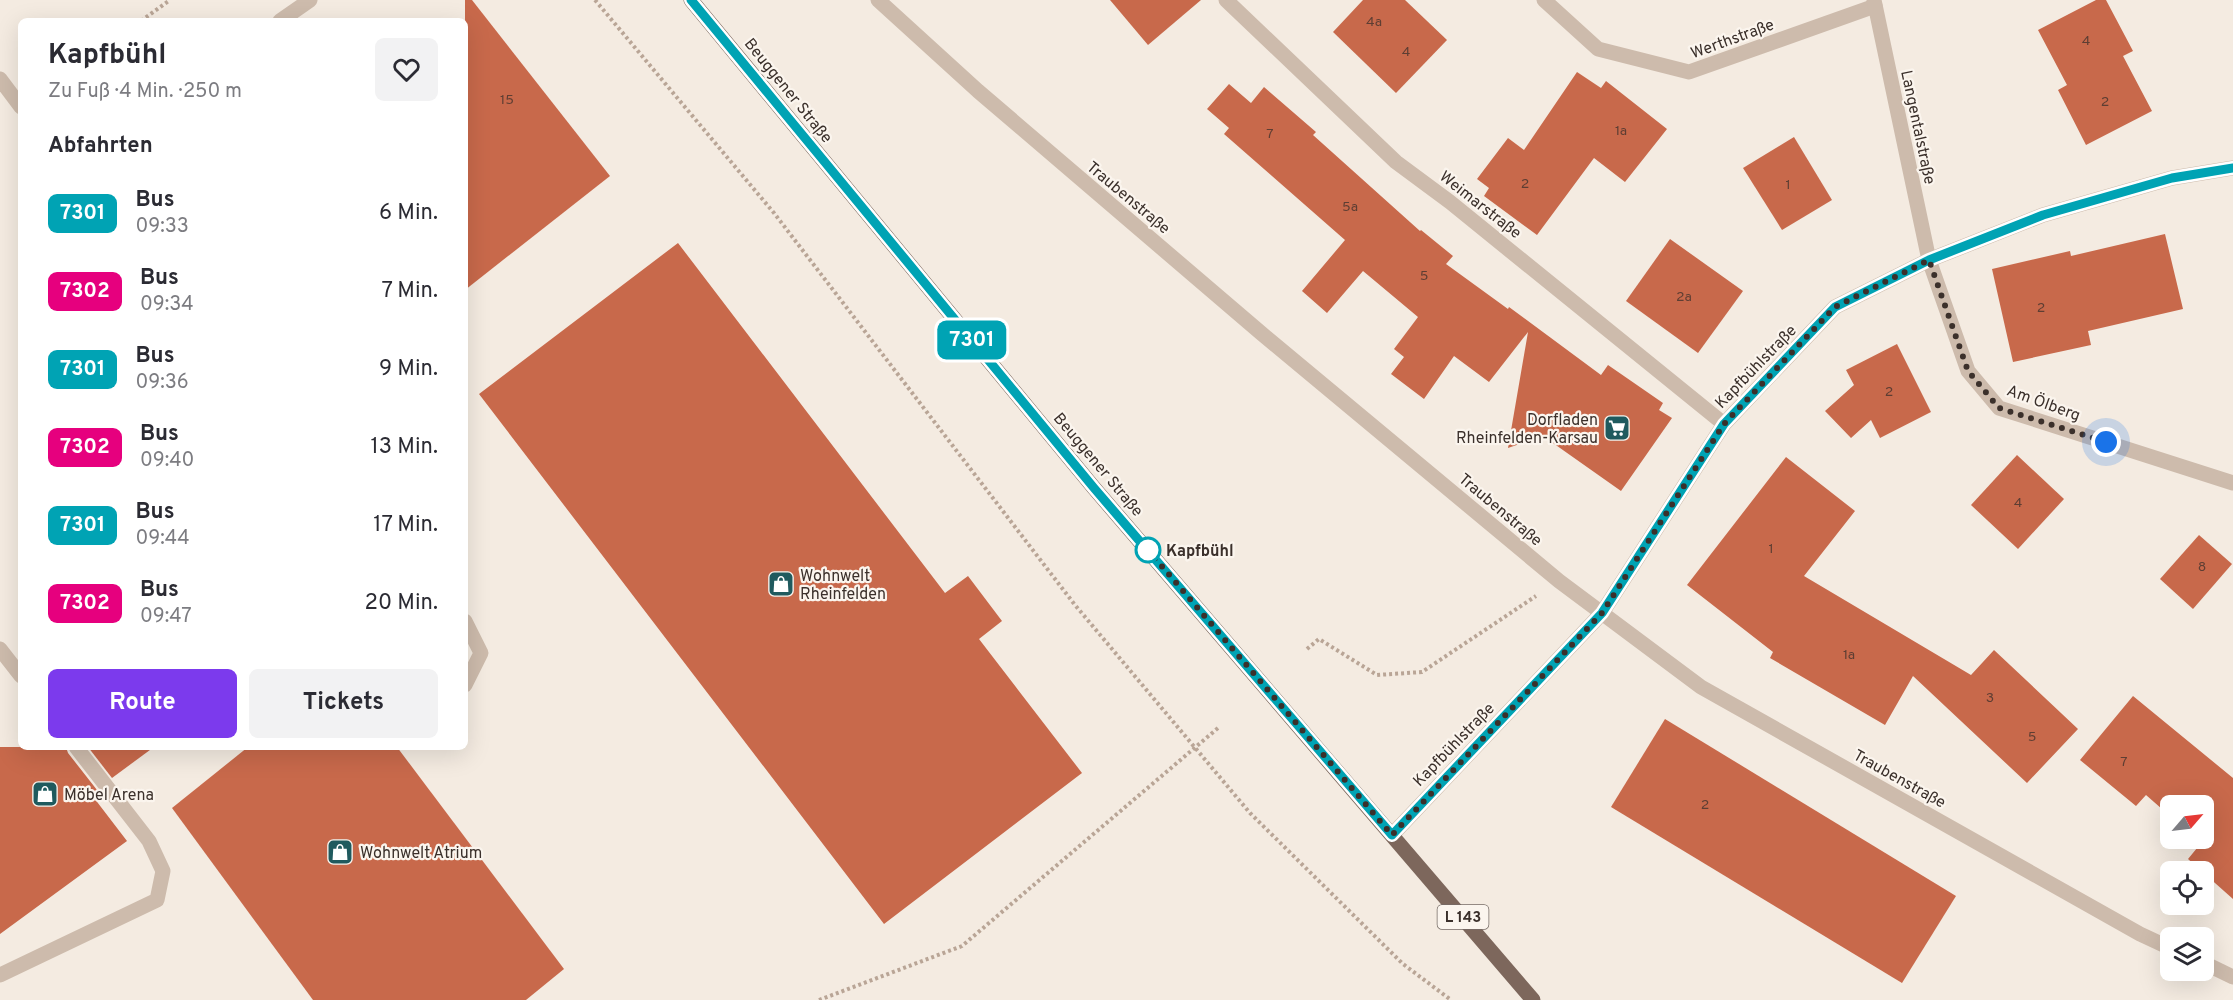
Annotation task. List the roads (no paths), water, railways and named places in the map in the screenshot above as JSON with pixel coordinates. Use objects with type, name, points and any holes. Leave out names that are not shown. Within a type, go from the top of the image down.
[{"type":"main road","name":"Beuggener Straße","points":[[691,0],[1094,488],[1533,1000]]},
{"type":"street","points":[[284,18],[310,0]]},
{"type":"street","name":"Traubenstraße","points":[[878,0],[978,91],[1261,333],[1559,581],[1701,687],[2160,943]]},
{"type":"street","name":"Weimarstraße","points":[[1226,0],[1396,162],[1450,202],[1724,424]]},
{"type":"street","name":"Werthstraße","points":[[1544,0],[1598,49],[1689,72],[1875,3]]},
{"type":"street","name":"Langentalstraße","points":[[1875,3],[1929,260]]},
{"type":"street","points":[[0,79],[18,103]]},
{"type":"street","name":"Kapfbühlstraße","points":[[1392,835],[1602,613],[1724,424],[1835,307],[1929,260],[2043,215],[2172,178],[2233,168]]},
{"type":"street","name":"Am Ölberg","points":[[1929,260],[1968,371],[1999,408],[2233,483]]},
{"type":"street","points":[[468,627],[481,653],[468,679]]},
{"type":"street","points":[[0,649],[18,672]]},
{"type":"street","points":[[0,975],[157,900],[163,871],[149,841],[78,750]]},
{"type":"street","points":[[2214,968],[2233,977]]},
{"type":"place","name":"Dorfladen Rheinfelden-Karsau","points":[[1617,428]]},
{"type":"place","name":"Kapfbühl","points":[[1148,550]]},
{"type":"place","name":"Wohnwelt Rheinfelden","points":[[781,584]]},
{"type":"place","name":"Möbel Arena","points":[[45,794]]},
{"type":"place","name":"Wohnwelt Atrium","points":[[340,852]]}]
